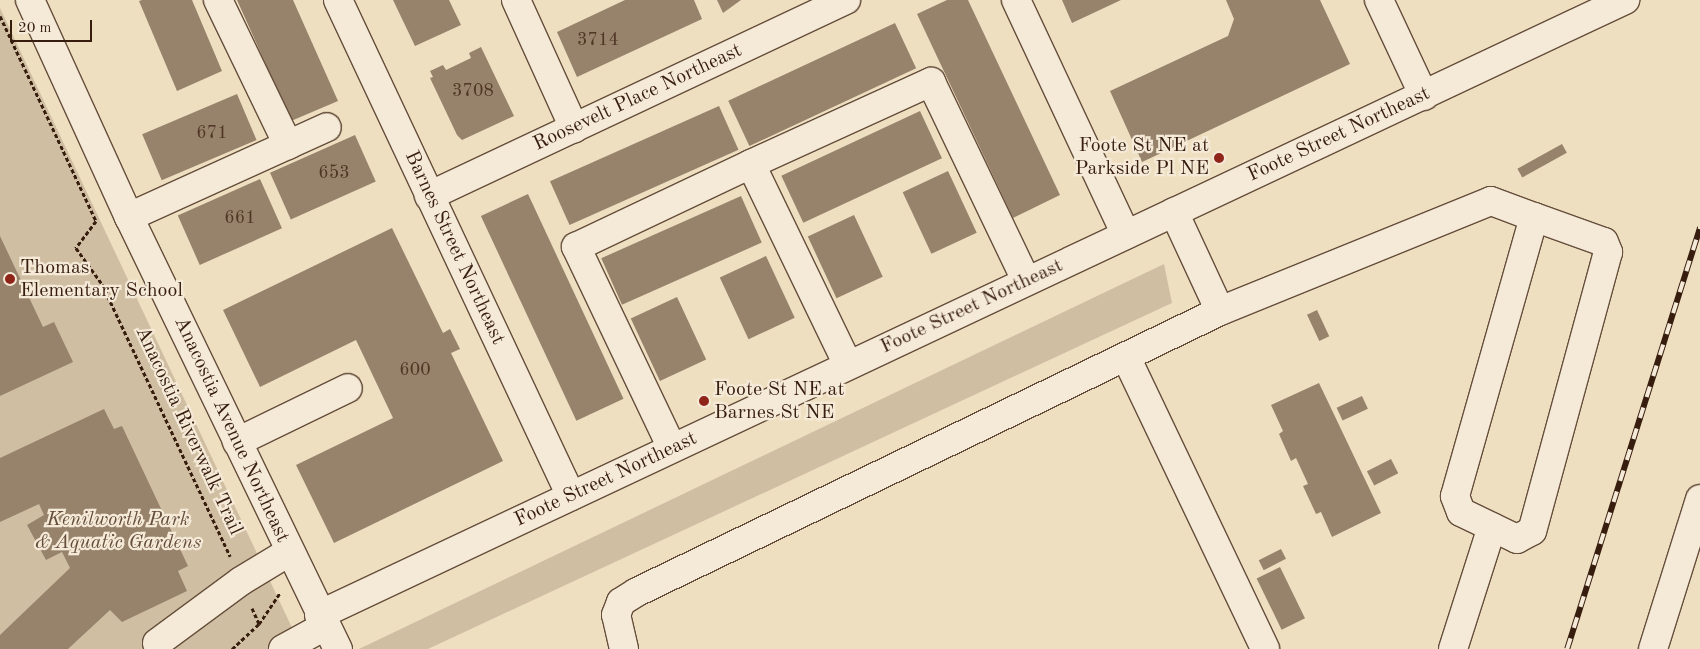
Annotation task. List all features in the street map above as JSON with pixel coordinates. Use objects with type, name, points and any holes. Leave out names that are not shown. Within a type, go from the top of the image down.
[{"type":"street","name":"Anacostia Avenue Northeast","points":[[30,0],[236,442],[327,630]]},
{"type":"street","points":[[218,0],[288,145]]},
{"type":"street","name":"Barnes Street Northeast","points":[[338,0],[571,496]]},
{"type":"street","points":[[516,0],[574,128]]},
{"type":"street","name":"Roosevelt Place Northeast","points":[[429,196],[846,0]]},
{"type":"street","points":[[1016,0],[1126,234]]},
{"type":"street","points":[[1379,0],[1424,96]]},
{"type":"street","name":"Foote Street Northeast","points":[[283,649],[327,630],[571,496],[1026,280],[1424,96],[1625,0]]},
{"type":"street","points":[[672,448],[576,247],[751,164],[931,82],[1026,280]]},
{"type":"street","points":[[130,217],[327,127]]},
{"type":"street","points":[[751,164],[848,366]]},
{"type":"street","points":[[624,649],[616,614],[620,602],[637,592],[1220,311],[1491,201],[1604,242],[1608,252],[1532,531],[1517,538],[1462,512],[1455,496],[1534,217]]},
{"type":"street","points":[[1174,212],[1220,311]]},
{"type":"street","points":[[1126,357],[1266,649]]},
{"type":"street","points":[[236,442],[348,388]]},
{"type":"street","points":[[1653,649],[1700,499]]},
{"type":"street","points":[[1453,649],[1492,526]]},
{"type":"street","points":[[157,643],[241,581],[289,552]]},
{"type":"path","name":"Anacostia Riverwalk Trail","points":[[0,16],[96,221],[76,248],[102,284],[231,558]]},
{"type":"path","points":[[232,649],[259,624],[282,591]]},
{"type":"green space","name":"Kenilworth Park & Aquatic Gardens","points":[[0,8],[302,649],[0,649]]},
{"type":"green space","points":[[1164,264],[1172,303],[428,649],[359,649]]},
{"type":"building","points":[[192,0],[222,71],[177,91],[139,1]]},
{"type":"building","points":[[237,0],[293,0],[338,101],[291,121]]},
{"type":"building","points":[[393,0],[449,0],[461,25],[415,46]]},
{"type":"building","points":[[625,0],[694,0],[702,19],[577,77],[557,32]]},
{"type":"building","points":[[717,0],[741,0],[723,13]]},
{"type":"building","points":[[947,0],[968,0],[1060,195],[1013,218],[917,14]]},
{"type":"building","points":[[1062,0],[1121,0],[1072,23]]},
{"type":"building","points":[[1226,0],[1320,0],[1350,64],[1142,162],[1110,91],[1228,36],[1234,19]]},
{"type":"building","points":[[895,23],[916,68],[749,146],[728,101]]},
{"type":"building","points":[[481,47],[514,116],[462,140],[457,135],[430,78],[433,77],[430,71],[443,65],[446,70],[471,58],[469,53]]},
{"type":"building","points":[[237,94],[257,140],[162,180],[142,134]]},
{"type":"building","points":[[719,106],[739,150],[570,225],[550,181]]},
{"type":"building","points":[[920,111],[942,158],[803,223],[781,176]]},
{"type":"building","points":[[355,135],[376,182],[291,219],[270,173]]},
{"type":"building","points":[[1562,144],[1567,153],[1522,177],[1517,169]]},
{"type":"building","points":[[948,171],[977,233],[931,254],[903,192]]},
{"type":"building","points":[[260,179],[282,228],[200,265],[178,216]]},
{"type":"building","points":[[528,194],[624,399],[576,421],[481,216]]},
{"type":"building","points":[[741,196],[762,243],[622,305],[601,258]]},
{"type":"building","points":[[854,215],[883,277],[837,298],[808,237]]},
{"type":"building","points":[[392,228],[443,333],[450,329],[460,349],[451,353],[503,461],[334,543],[296,465],[393,418],[356,340],[260,387],[223,310]]},
{"type":"building","name":"Thomas Elementary School","points":[[0,236],[43,327],[54,322],[73,362],[0,396]]},
{"type":"building","points":[[766,256],[795,318],[749,339],[720,278]]},
{"type":"building","points":[[677,297],[706,360],[660,381],[631,319]]},
{"type":"building","points":[[1317,310],[1329,336],[1319,341],[1307,315]]},
{"type":"building","points":[[1319,383],[1381,513],[1332,537],[1321,512],[1316,514],[1303,486],[1308,484],[1296,458],[1291,461],[1279,434],[1283,431],[1271,405]]},
{"type":"building","points":[[1362,396],[1368,409],[1343,421],[1337,408]]},
{"type":"building","points":[[104,409],[114,429],[122,426],[188,566],[178,571],[187,591],[122,622],[110,610],[68,649],[0,649],[0,635],[70,568],[62,552],[46,560],[27,525],[44,515],[39,504],[0,522],[0,458]]},
{"type":"building","points":[[1391,459],[1398,473],[1374,486],[1367,471]]},
{"type":"building","points":[[1281,549],[1286,559],[1264,570],[1259,560]]},
{"type":"building","points":[[1280,567],[1305,618],[1282,630],[1257,578]]},
{"type":"railway","points":[[1567,649],[1700,228]]},
{"type":"place","name":"Foote St NE at Parkside Pl NE","points":[[1219,158]]},
{"type":"place","name":"Thomas Elementary School","points":[[10,279]]},
{"type":"place","name":"Foote St NE at Barnes St NE","points":[[704,401]]}]
